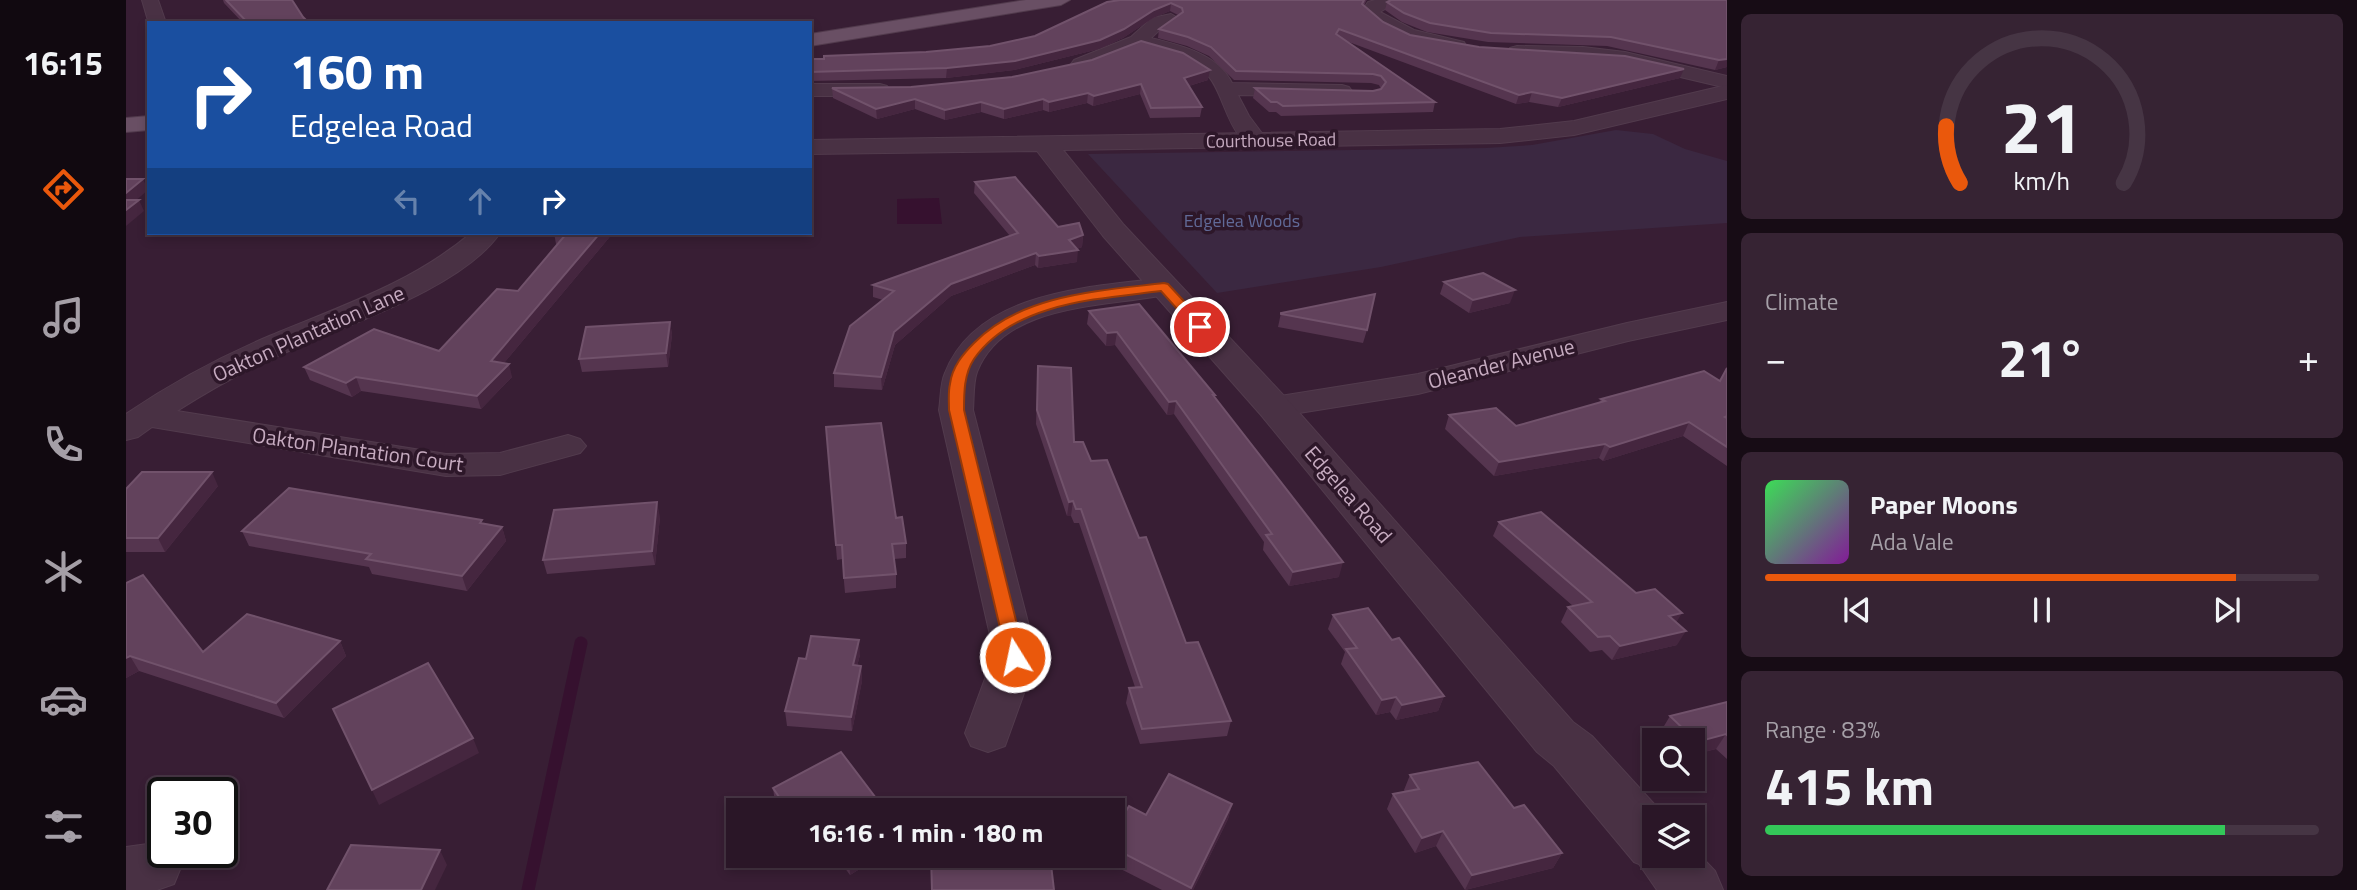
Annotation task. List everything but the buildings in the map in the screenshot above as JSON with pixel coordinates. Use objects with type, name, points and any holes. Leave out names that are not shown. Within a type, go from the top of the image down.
[{"type":"main road","points":[[812,29],[996,0]]},
{"type":"main road","points":[[812,40],[1061,0]]},
{"type":"main road","points":[[126,125],[147,123]]},
{"type":"main road","points":[[126,138],[147,136]]},
{"type":"street","points":[[150,0],[156,21]]},
{"type":"street","points":[[1392,0],[1374,6],[1371,11],[1373,16],[1408,34],[1485,49],[1583,53],[1625,58],[1727,82]]},
{"type":"street","points":[[1064,68],[1111,53],[1137,41],[1158,22],[1171,19]]},
{"type":"street","points":[[1137,41],[1170,48],[1190,56],[1218,75],[1239,118],[1256,140]]},
{"type":"street","points":[[812,90],[902,89]]},
{"type":"street","points":[[1227,89],[1359,92]]},
{"type":"street","name":"Courthouse Road","points":[[812,147],[1476,137],[1536,133],[1600,123],[1727,92]]},
{"type":"street","name":"Edgelea Road","points":[[1044,143],[1113,230],[1274,407],[1555,737],[1573,751],[1642,830]]},
{"type":"street","name":"Oakton Plantation Lane","points":[[136,423],[240,362],[411,287],[463,254],[485,235]]},
{"type":"street","points":[[988,733],[1015,657],[956,410],[955,396],[961,368],[979,343],[994,330],[1023,314],[1080,298],[1164,287]]},
{"type":"street","name":"Oleander Avenue","points":[[1274,407],[1418,384],[1627,332],[1727,312]]},
{"type":"street","name":"Oakton Plantation Court","points":[[136,423],[446,465],[500,464],[568,446]]},
{"type":"street","points":[[1675,868],[1694,890]]},
{"type":"green space","name":"Edgelea Woods","points":[[1616,130],[1653,134],[1685,149],[1727,161],[1727,223],[1520,237],[1381,267],[1217,293],[1088,154],[1486,148],[1532,145]]},
{"type":"shaded area","points":[[939,198],[942,224],[897,224],[897,199]]},
{"type":"waterway","points":[[528,890],[581,643]]},
{"type":"route","points":[[1015,657],[956,410],[955,396],[961,368],[979,343],[1012,319],[1053,304],[1080,298],[1164,287],[1200,327]]}]
